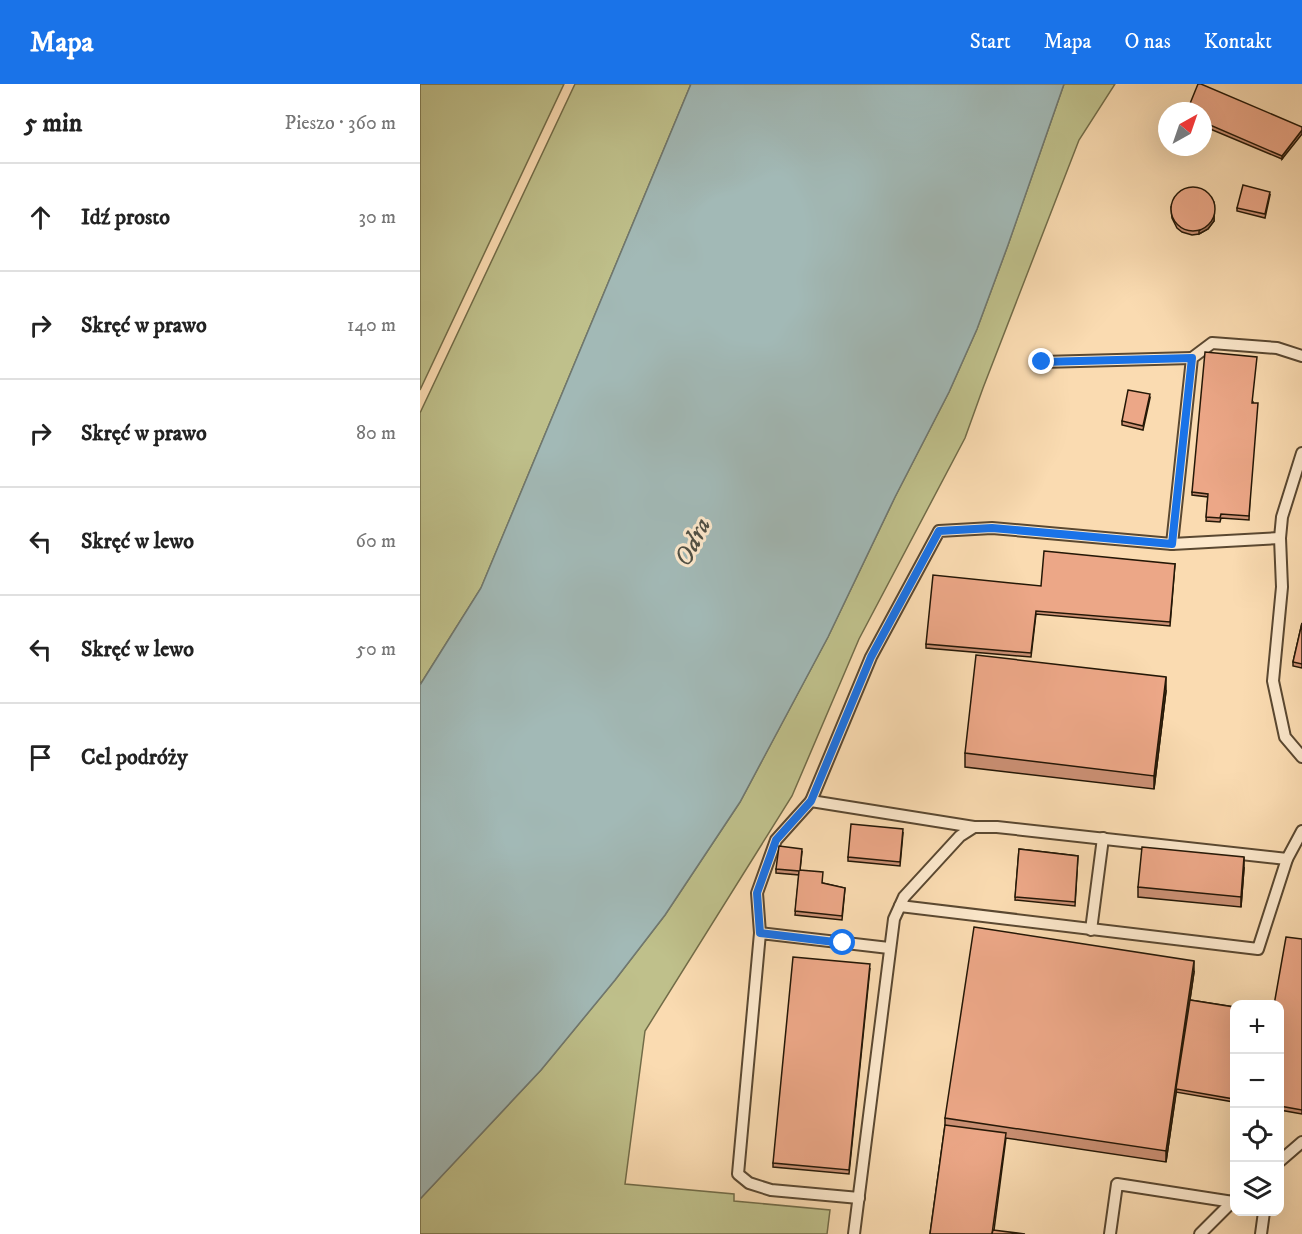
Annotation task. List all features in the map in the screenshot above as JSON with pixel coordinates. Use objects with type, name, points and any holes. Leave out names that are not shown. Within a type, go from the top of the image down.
[{"type":"lane","points":[[1042,362],[1192,358],[1212,343],[1277,348],[1302,356]]},
{"type":"lane","points":[[1172,544],[1192,358]]},
{"type":"lane","points":[[1302,453],[1282,517],[1280,538],[1282,587],[1273,681],[1285,736],[1302,757]]},
{"type":"lane","points":[[859,1198],[771,1190],[749,1183],[738,1174],[760,933],[757,893],[776,840],[811,801],[871,657],[939,531],[992,528],[1172,544],[1280,538]]},
{"type":"lane","points":[[811,801],[974,827],[997,827],[1287,858]]},
{"type":"lane","points":[[854,1234],[894,919],[904,897],[960,836],[974,827]]},
{"type":"lane","points":[[900,906],[1258,949],[1287,858],[1302,831]]},
{"type":"lane","points":[[1091,930],[1103,838]]},
{"type":"lane","points":[[760,933],[889,948]]},
{"type":"lane","points":[[1284,1158],[1302,1142]]},
{"type":"lane","points":[[1110,1234],[1118,1184],[1230,1200]]},
{"type":"lane","points":[[1200,1234],[1230,1205]]},
{"type":"lane","points":[[1261,1234],[1263,1216]]},
{"type":"green space","points":[[420,84],[564,84],[420,390]]},
{"type":"green space","points":[[575,84],[691,84],[481,588],[420,685],[420,413]]},
{"type":"green space","points":[[1064,84],[1115,84],[1079,140],[965,438],[859,639],[792,796],[645,1031],[625,1184],[734,1194],[734,1201],[830,1210],[827,1234],[420,1234],[420,1199],[541,1070],[615,980],[665,915],[740,802],[828,637],[895,497],[949,392],[977,329]]},
{"type":"water","name":"Odra","points":[[691,84],[1064,84],[977,329],[949,392],[895,497],[828,637],[740,802],[665,915],[615,980],[541,1070],[420,1199],[420,685],[481,588]]},
{"type":"building","points":[[1198,84],[1201,84],[1302,127],[1302,130],[1282,156],[1212,126],[1212,102],[1191,102]]},
{"type":"building","points":[[1243,185],[1270,192],[1265,214],[1237,208]]},
{"type":"building","points":[[1193,187],[1208,194],[1215,209],[1208,224],[1193,231],[1178,224],[1171,209],[1178,194]]},
{"type":"building","points":[[1205,352],[1257,357],[1252,403],[1258,403],[1249,516],[1221,514],[1220,518],[1206,517],[1208,494],[1192,492]]},
{"type":"building","points":[[1128,390],[1150,394],[1143,426],[1122,421]]},
{"type":"building","points":[[1044,551],[1175,564],[1170,622],[1036,611],[1031,653],[926,644],[933,575],[1041,586]]},
{"type":"building","points":[[1302,623],[1302,664],[1293,662]]},
{"type":"building","points":[[976,655],[1166,677],[1154,776],[965,753]]},
{"type":"building","points":[[851,824],[903,829],[900,862],[848,857]]},
{"type":"building","points":[[779,846],[802,849],[800,870],[823,872],[822,883],[845,888],[842,916],[795,911],[799,871],[776,869]]},
{"type":"building","points":[[1142,847],[1244,857],[1241,897],[1138,887]]},
{"type":"building","points":[[1019,849],[1078,856],[1075,902],[1015,897]]},
{"type":"building","points":[[974,927],[1194,961],[1166,1151],[945,1118]]},
{"type":"building","points":[[1286,937],[1302,939],[1302,1110],[1284,1107],[1284,1000],[1275,1000]]},
{"type":"building","points":[[793,957],[870,964],[849,1170],[773,1163]]},
{"type":"building","points":[[1190,1000],[1230,1006],[1230,1098],[1176,1089]]},
{"type":"building","points":[[945,1125],[1006,1133],[992,1234],[930,1234]]},
{"type":"building","points":[[993,1230],[1025,1234],[992,1234]]},
{"type":"route","points":[[843,943],[760,933],[757,893],[776,840],[811,801],[871,657],[939,531],[992,528],[1172,544],[1192,358],[1042,362]]}]
